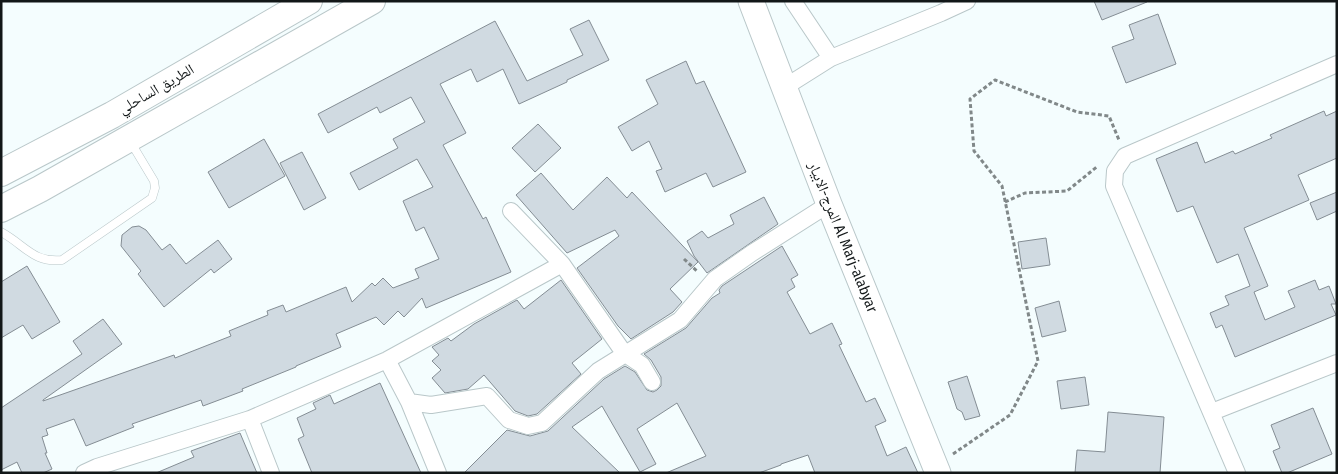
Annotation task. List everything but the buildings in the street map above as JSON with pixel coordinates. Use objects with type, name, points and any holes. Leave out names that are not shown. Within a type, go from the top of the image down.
[{"type":"highway","name":"الطريق الساحلي","points":[[1,173],[112,115],[309,1]]},
{"type":"highway","points":[[1,209],[372,1]]},
{"type":"highway","points":[[112,115],[128,139]]},
{"type":"main road","name":"المرج-الابيار Al Marj-alabyar","points":[[751,1],[829,204],[936,468]]},
{"type":"street","points":[[793,1],[831,58]]},
{"type":"street","points":[[785,88],[831,58],[938,7],[967,1]]},
{"type":"street","points":[[1237,473],[1114,186],[1115,171],[1125,156],[1337,64]]},
{"type":"street","points":[[409,402],[431,404],[487,396],[509,420],[528,426],[542,423],[598,371],[624,353],[680,320],[715,279],[829,204]]},
{"type":"street","points":[[511,211],[562,264],[624,353],[642,365],[652,382]]},
{"type":"street","points":[[93,471],[250,419],[388,360],[562,264]]},
{"type":"street","points":[[388,360],[409,402],[438,473]]},
{"type":"street","points":[[1212,412],[1337,363]]},
{"type":"street","points":[[250,419],[271,473]]},
{"type":"lane","points":[[1,232],[11,237],[35,257],[53,261],[62,260],[152,198],[155,188],[154,181],[128,139]]},
{"type":"path","points":[[936,468],[949,456],[1010,415],[1038,361],[1005,202],[1002,186],[974,151],[970,99],[995,80],[1077,112],[1110,116],[1125,156],[1108,158],[1067,191],[1025,193],[1005,202]]}]
